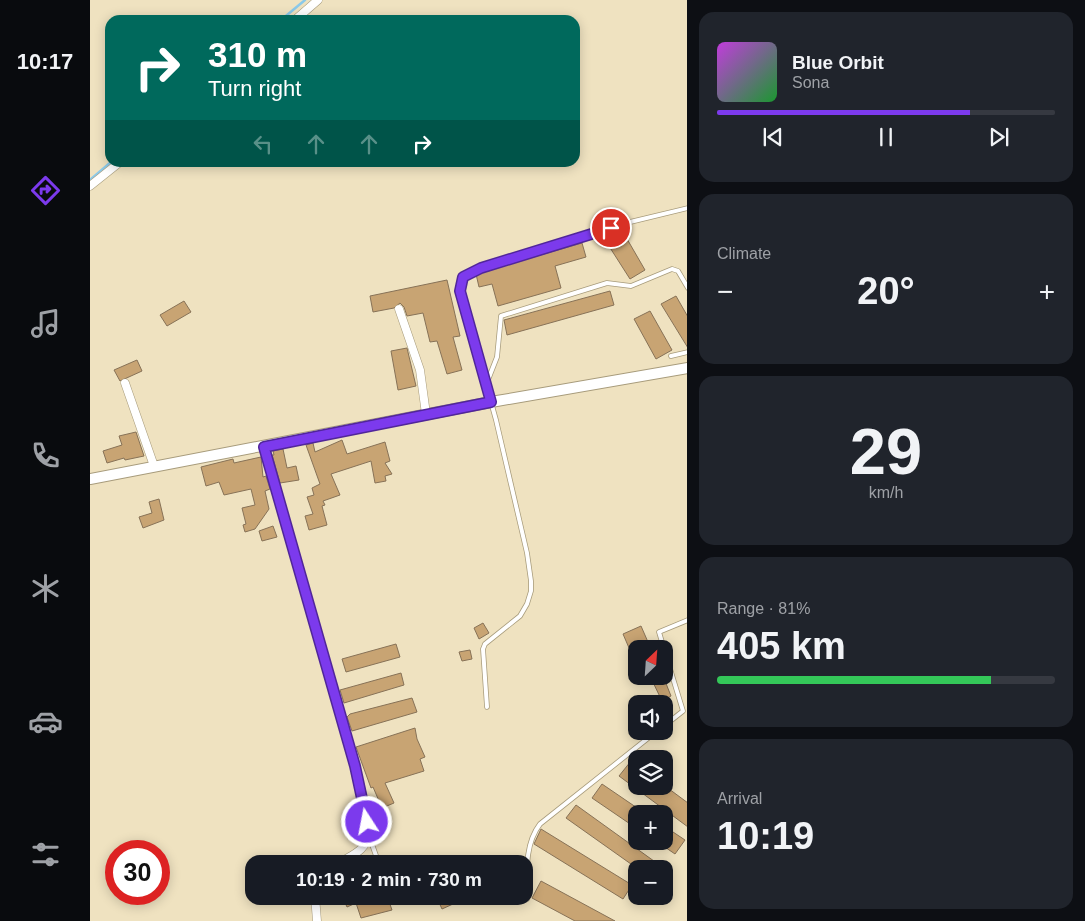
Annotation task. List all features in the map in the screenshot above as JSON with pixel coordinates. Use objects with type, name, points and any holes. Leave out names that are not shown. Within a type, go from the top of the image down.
[{"type":"street","points":[[300,15],[318,0]]},
{"type":"street","points":[[90,186],[114,167]]},
{"type":"street","points":[[398,309],[420,370],[426,414]]},
{"type":"street","points":[[90,479],[264,447],[426,414],[687,368]]},
{"type":"street","points":[[125,383],[154,466]]},
{"type":"street","points":[[264,447],[355,766],[368,834],[362,849],[352,855]]},
{"type":"street","points":[[316,905],[317,921]]},
{"type":"lane","points":[[487,707],[483,649],[485,644],[520,616],[531,591],[527,553],[491,402],[460,291],[462,280],[467,274],[626,223],[687,208]]},
{"type":"lane","points":[[486,385],[497,357],[501,316],[607,283],[631,286],[672,269],[678,271],[687,286]]},
{"type":"lane","points":[[671,356],[687,352]]},
{"type":"lane","points":[[661,640],[659,632],[687,620]]},
{"type":"lane","points":[[673,678],[683,711],[673,719]]},
{"type":"lane","points":[[528,855],[532,833],[540,824],[646,740]]},
{"type":"lane","points":[[368,834],[376,855]]},
{"type":"building","points":[[623,232],[645,270],[630,279],[607,243]]},
{"type":"building","points":[[582,243],[586,257],[555,266],[561,288],[498,306],[492,284],[479,287],[476,274],[478,273]]},
{"type":"building","points":[[447,280],[460,336],[453,337],[462,370],[447,374],[437,341],[430,342],[423,313],[407,316],[404,307],[400,303],[394,308],[373,312],[370,296]]},
{"type":"building","points":[[610,291],[614,305],[507,335],[504,320]]},
{"type":"building","points":[[676,296],[687,315],[687,346],[661,304]]},
{"type":"building","points":[[184,301],[191,312],[167,326],[160,315]]},
{"type":"building","points":[[650,311],[672,350],[656,359],[634,319]]},
{"type":"building","points":[[407,348],[416,386],[398,390],[391,351]]},
{"type":"building","points":[[137,360],[142,371],[120,381],[114,370]]},
{"type":"building","points":[[136,432],[144,456],[125,460],[124,458],[107,463],[103,451],[122,445],[119,436]]},
{"type":"building","points":[[342,440],[347,454],[385,442],[390,461],[385,463],[392,474],[385,476],[386,481],[375,483],[371,461],[331,474],[340,495],[323,501],[325,505],[322,506],[327,525],[309,530],[305,516],[313,514],[307,497],[314,495],[312,488],[320,484],[306,445],[313,443],[315,452]]},
{"type":"building","points":[[283,449],[287,468],[296,466],[299,480],[280,483],[272,455],[274,455],[273,451]]},
{"type":"building","points":[[261,457],[263,477],[266,476],[270,489],[265,491],[269,509],[255,529],[245,532],[243,525],[246,524],[242,508],[255,505],[251,489],[224,495],[219,482],[206,486],[201,467],[233,459],[234,463]]},
{"type":"building","points":[[159,499],[164,520],[143,528],[139,517],[152,513],[149,502]]},
{"type":"building","points":[[273,526],[277,537],[262,541],[259,531]]},
{"type":"building","points":[[483,623],[489,633],[479,639],[474,628]]},
{"type":"building","points":[[641,626],[647,640],[628,640],[628,646],[623,634]]},
{"type":"building","points":[[396,644],[400,657],[346,672],[342,659]]},
{"type":"building","points":[[470,650],[472,659],[462,661],[459,652]]},
{"type":"building","points":[[401,673],[404,685],[344,703],[340,690]]},
{"type":"building","points":[[654,685],[667,685],[671,695],[659,695]]},
{"type":"building","points":[[412,698],[417,712],[352,731],[347,717],[350,714]]},
{"type":"building","points":[[415,728],[417,739],[425,757],[420,759],[424,771],[385,783],[394,803],[382,808],[373,787],[371,788],[356,747]]},
{"type":"building","points":[[628,765],[628,783],[619,776]]},
{"type":"building","points":[[602,784],[633,805],[628,805],[628,823],[592,798]]},
{"type":"building","points":[[673,792],[687,802],[687,826],[673,816],[673,805],[658,805],[645,795],[673,795]]},
{"type":"building","points":[[576,805],[628,842],[628,850],[639,850],[652,860],[628,860],[628,862],[566,818]]},
{"type":"building","points":[[541,829],[628,883],[628,891],[623,899],[534,844]]},
{"type":"building","points":[[673,832],[685,840],[675,854],[669,850],[673,850]]},
{"type":"building","points":[[541,881],[615,921],[575,921],[533,899]]},
{"type":"building","points":[[357,905],[390,905],[392,910],[361,918]]},
{"type":"building","points":[[440,905],[451,905],[442,909]]},
{"type":"waterway","points":[[287,15],[305,0]]},
{"type":"waterway","points":[[90,180],[105,167]]},
{"type":"route","points":[[367,822],[355,766],[264,447],[491,402],[464,309],[460,291],[463,277],[481,268],[562,245],[611,228]]}]
